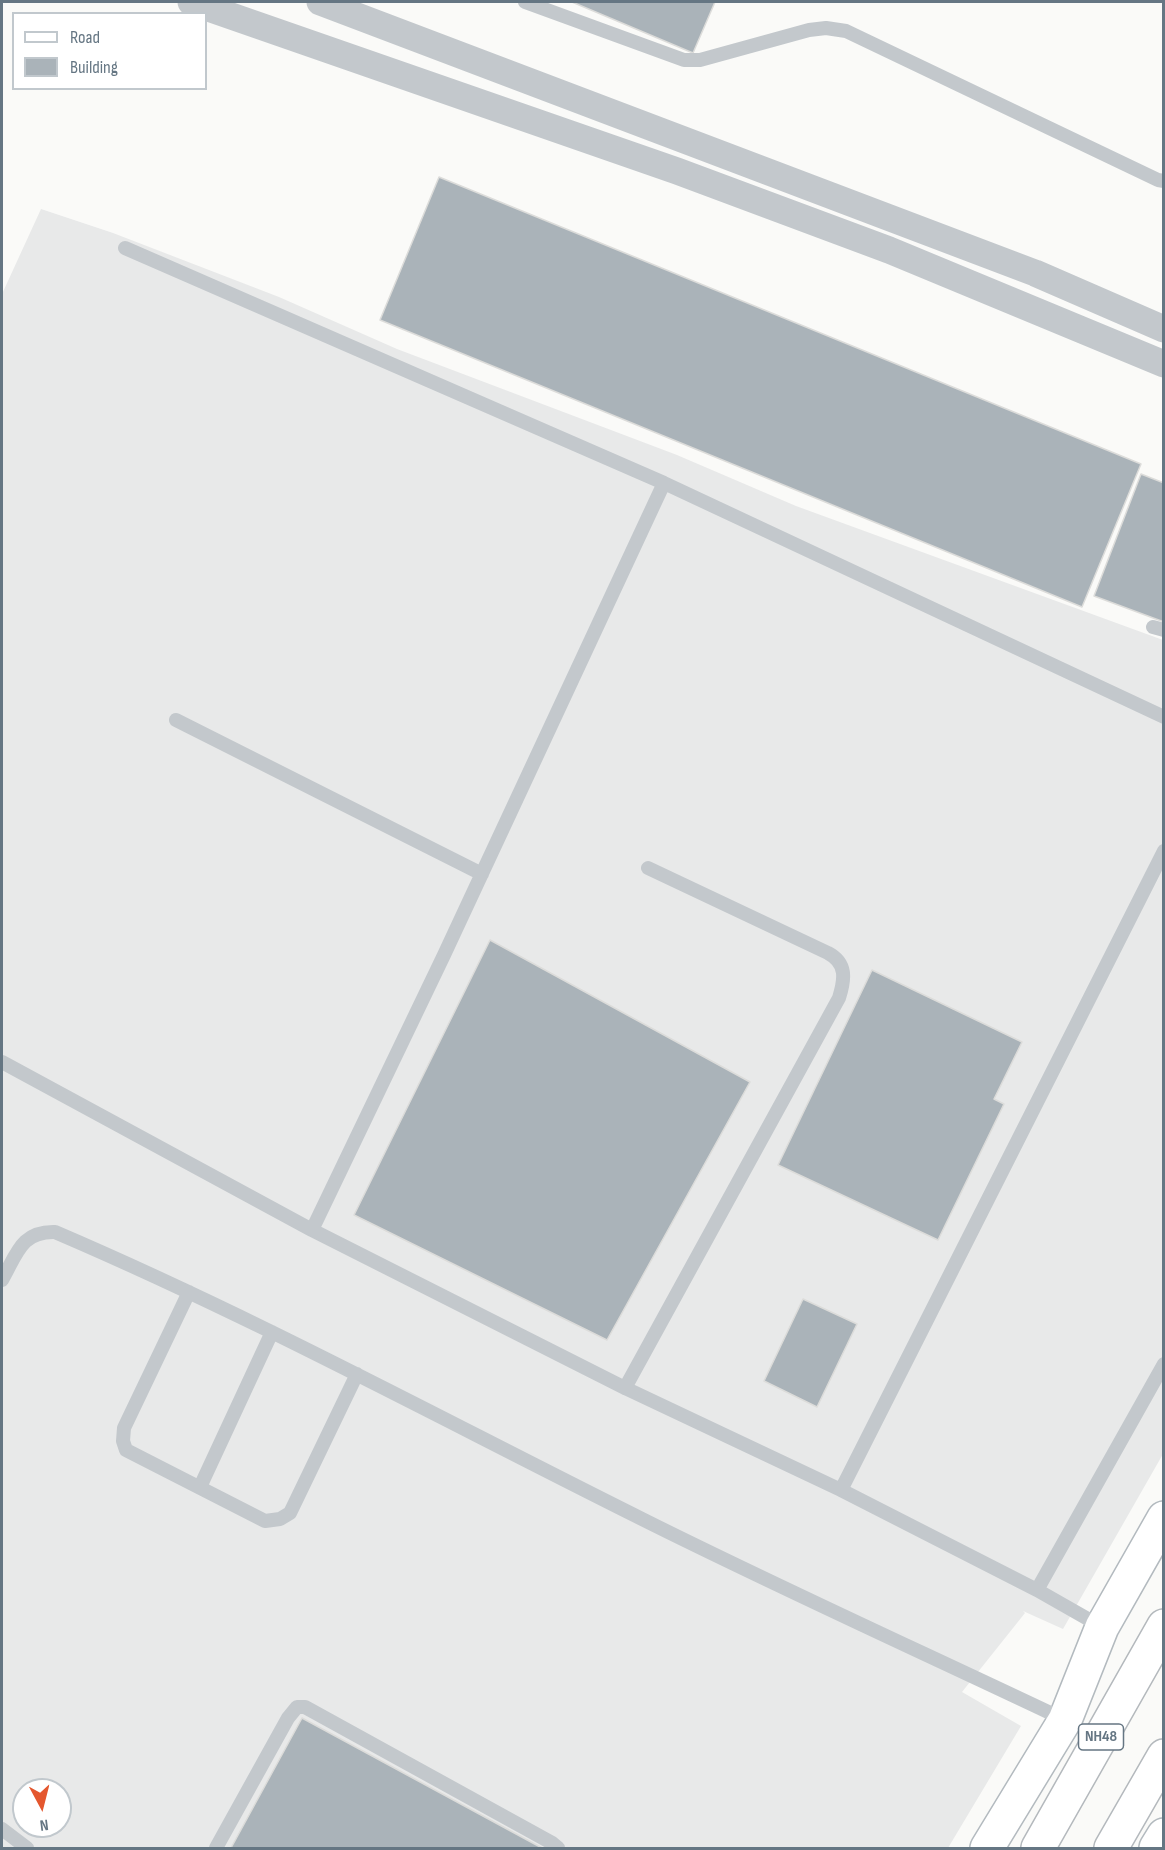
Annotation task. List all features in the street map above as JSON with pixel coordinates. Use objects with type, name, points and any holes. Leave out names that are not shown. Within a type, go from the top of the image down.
[{"type":"main road","points":[[987,1848],[1065,1720],[1102,1627],[1164,1518]]},
{"type":"main road","name":"NH48","points":[[1038,1848],[1164,1626]]},
{"type":"main road","points":[[1111,1848],[1164,1756]]},
{"type":"main road","points":[[1156,1848],[1164,1834]]},
{"type":"street","points":[[191,2],[688,175],[889,250],[1164,364]]},
{"type":"street","points":[[320,2],[1035,273],[1164,329]]},
{"type":"lane","points":[[525,2],[684,60],[700,60],[809,30],[826,28],[846,31],[1164,181]]},
{"type":"lane","points":[[125,248],[664,483],[1164,717]]},
{"type":"lane","points":[[312,1230],[482,874],[664,483]]},
{"type":"lane","points":[[176,720],[482,874]]},
{"type":"lane","points":[[841,1490],[1164,851]]},
{"type":"lane","points":[[625,1388],[839,998],[844,975],[842,966],[828,952],[648,868]]},
{"type":"lane","points":[[2,1062],[312,1230],[625,1388],[841,1490],[1037,1590],[1102,1627]]},
{"type":"lane","points":[[2,1280],[26,1239],[33,1234],[55,1232],[272,1332],[644,1520],[1065,1720]]},
{"type":"lane","points":[[189,1292],[124,1428],[123,1441],[126,1450],[265,1521],[280,1519],[290,1513],[357,1374]]},
{"type":"lane","points":[[200,1488],[272,1332]]},
{"type":"lane","points":[[1037,1590],[1164,1364]]},
{"type":"lane","points":[[216,1848],[288,1718],[297,1707],[305,1707],[558,1848]]},
{"type":"lane","points":[[2,1829],[27,1848]]},
{"type":"shaded area","points":[[41,209],[113,233],[279,297],[397,349],[677,455],[796,506],[1163,640],[1163,1454],[1063,1629],[1023,1611],[1025,1613],[962,1692],[1021,1726],[948,1848],[2,1848],[2,294]]},
{"type":"building","points":[[572,2],[715,2],[693,53]]},
{"type":"building","points":[[439,177],[1141,464],[1082,607],[380,320]]},
{"type":"building","points":[[1141,474],[1164,483],[1164,622],[1094,596]]},
{"type":"building","points":[[490,940],[750,1082],[607,1340],[354,1215]]},
{"type":"building","points":[[872,970],[1022,1042],[994,1099],[1004,1104],[938,1240],[778,1165]]},
{"type":"building","points":[[803,1299],[857,1324],[817,1407],[764,1381]]},
{"type":"building","points":[[302,1718],[542,1848],[231,1848]]}]
